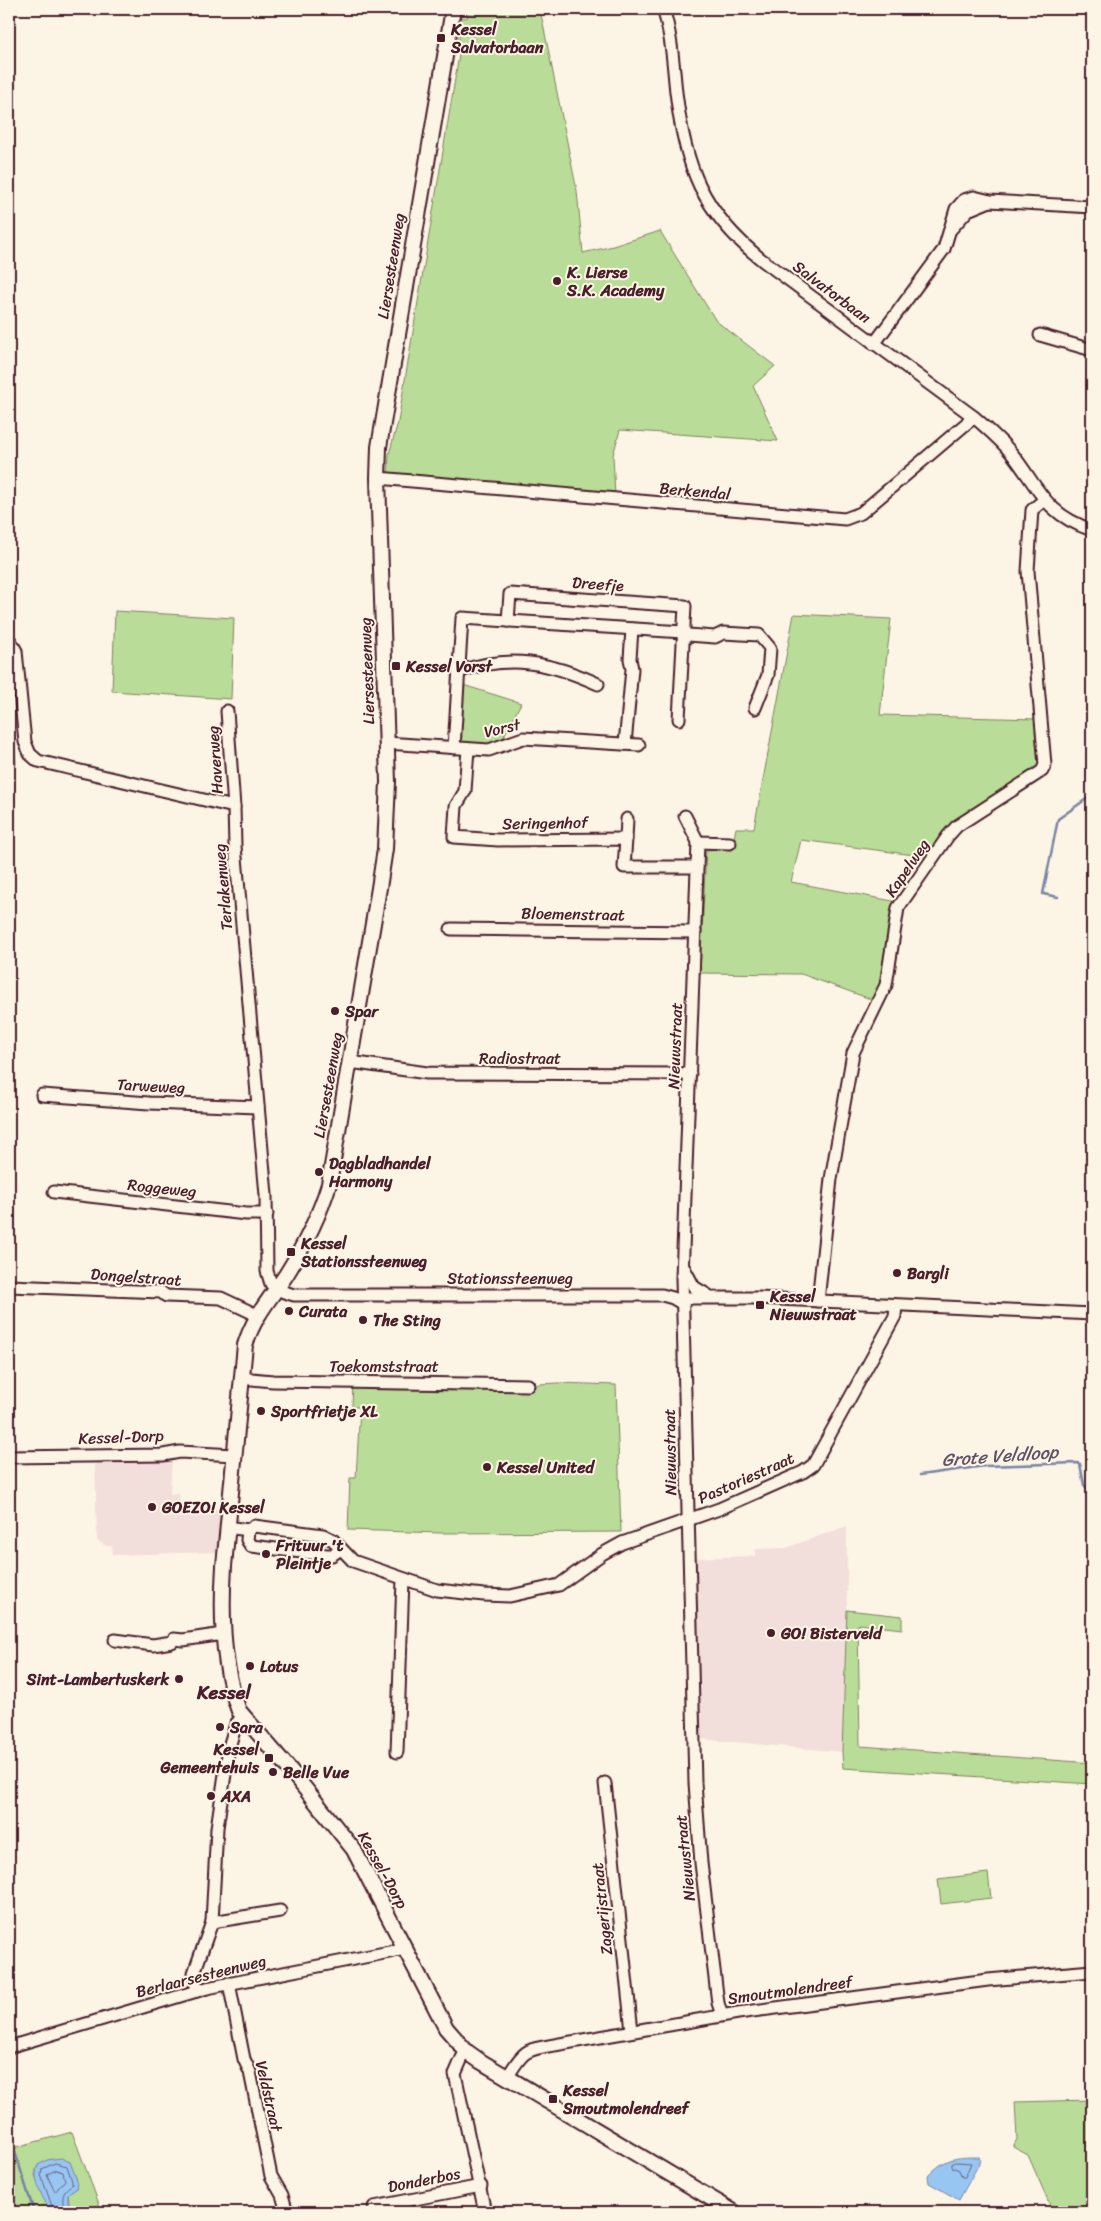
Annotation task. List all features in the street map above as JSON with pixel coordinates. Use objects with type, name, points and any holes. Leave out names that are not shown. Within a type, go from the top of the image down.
[{"type":"main road","name":"Liersesteenweg","points":[[257,1315],[308,1238],[323,1206],[329,1184],[385,849],[388,791],[378,478],[379,447],[452,9]]},
{"type":"main road","name":"Kessel-Dorp","points":[[257,1315],[245,1345],[222,1593],[223,1634],[234,1700],[242,1717],[291,1771],[354,1850],[446,2028],[466,2051],[507,2078],[734,2212]]},
{"type":"street","name":"Salvatorbaan","points":[[663,9],[670,41],[682,133],[687,155],[712,207],[724,225],[741,243],[974,417],[994,434],[1013,455],[1044,500],[1073,524],[1092,530]]},
{"type":"street","points":[[874,344],[944,249],[956,209],[964,200],[974,197],[990,201],[1092,207]]},
{"type":"street","points":[[1040,335],[1092,350]]},
{"type":"street","name":"Berkendal","points":[[378,478],[844,519],[861,513],[974,417]]},
{"type":"street","name":"Kapelweg","points":[[818,1301],[831,1179],[850,1065],[857,1041],[886,986],[898,908],[957,826],[1042,772],[1045,765],[1028,571],[1032,510],[1044,500]]},
{"type":"street","name":"Dreefje","points":[[508,621],[510,594],[685,606],[684,651],[678,719]]},
{"type":"street","points":[[454,748],[462,618],[683,632],[688,635],[715,636],[723,633],[759,635],[770,648],[768,676],[755,708]]},
{"type":"street","points":[[625,744],[632,669],[630,659],[632,629]]},
{"type":"street","points":[[9,641],[12,642],[16,651],[25,742],[30,754],[38,761],[234,807]]},
{"type":"street","points":[[458,672],[480,664],[528,662],[573,673],[598,684]]},
{"type":"street","name":"Haverweg","points":[[227,711],[234,807]]},
{"type":"street","name":"Vorst","points":[[386,743],[489,750],[522,738],[640,745]]},
{"type":"street","name":"Seringenhof","points":[[468,749],[465,791],[456,806],[454,837],[498,840],[626,839]]},
{"type":"street","name":"Terlakenweg","points":[[234,807],[235,846],[267,1214],[268,1278],[276,1288]]},
{"type":"street","points":[[627,819],[624,867],[697,867],[698,842],[685,816]]},
{"type":"street","points":[[698,842],[730,843]]},
{"type":"street","name":"Nieuwstraat","points":[[697,867],[683,1304],[696,1820],[718,2003],[722,2015]]},
{"type":"street","name":"Bloemenstraat","points":[[451,929],[695,932]]},
{"type":"street","name":"Radiostraat","points":[[350,1062],[427,1073],[690,1074]]},
{"type":"street","name":"Tarweweg","points":[[42,1095],[149,1103],[258,1107]]},
{"type":"street","name":"Roggeweg","points":[[54,1192],[246,1214],[267,1214]]},
{"type":"street","points":[[684,1265],[694,1287],[710,1297]]},
{"type":"street","name":"Dongelstraat","points":[[9,1286],[161,1292],[166,1296],[221,1298],[257,1315]]},
{"type":"street","name":"Stationssteenweg","points":[[276,1288],[294,1295],[662,1295],[673,1298],[683,1304]]},
{"type":"street","points":[[683,1304],[688,1298],[710,1297],[1092,1314]]},
{"type":"street","name":"Pastoriestraat","points":[[340,1549],[354,1561],[437,1590],[484,1596],[510,1596],[561,1584],[602,1554],[622,1544],[688,1521],[767,1489],[803,1472],[813,1465],[895,1316],[896,1306]]},
{"type":"street","name":"Toekomststraat","points":[[241,1378],[273,1381],[528,1385]]},
{"type":"street","name":"Kessel-Dorp","points":[[9,1457],[163,1455],[180,1452],[234,1455]]},
{"type":"street","points":[[227,1527],[248,1530],[254,1526],[323,1535],[333,1540],[340,1549],[332,1554],[327,1554],[252,1546],[247,1540],[248,1530]]},
{"type":"street","points":[[397,1752],[403,1579]]},
{"type":"street","points":[[116,1640],[153,1644],[172,1642],[174,1638],[183,1640],[223,1634]]},
{"type":"street","points":[[197,1991],[194,1973],[212,1922],[217,1828],[221,1801],[234,1730],[242,1717]]},
{"type":"street","name":"Zagerijstraat","points":[[605,1783],[632,2031]]},
{"type":"street","points":[[212,1922],[280,1911]]},
{"type":"street","name":"Berlaarsesteenweg","points":[[9,2048],[197,1991],[405,1949]]},
{"type":"street","name":"Smoutmolendreef","points":[[507,2078],[522,2055],[532,2050],[632,2031],[722,2015],[988,1980],[1092,1971]]},
{"type":"street","name":"Veldstraat","points":[[229,1984],[244,2059],[250,2072],[270,2176],[282,2195],[287,2212]]},
{"type":"street","points":[[466,2051],[455,2074],[486,2212]]},
{"type":"street","name":"Donderbos","points":[[374,2207],[481,2186]]},
{"type":"shaded area","name":"GOEZO! Kessel","points":[[172,1458],[170,1494],[179,1493],[180,1504],[221,1509],[217,1552],[113,1555],[112,1546],[106,1546],[97,1540],[95,1459]]},
{"type":"shaded area","name":"GO! Bisterveld","points":[[847,1526],[847,1610],[842,1752],[701,1739],[693,1558],[755,1556],[755,1549],[786,1548]]},
{"type":"green space","name":"K. Lierse S.K. Academy","points":[[469,9],[540,9],[577,191],[583,253],[613,246],[660,231],[716,321],[775,366],[753,386],[778,441],[620,430],[613,455],[615,496],[388,474],[389,454],[398,422],[459,55],[459,17],[467,18]]},
{"type":"green space","points":[[115,611],[234,618],[231,699],[112,691]]},
{"type":"green space","points":[[794,614],[891,619],[880,715],[1037,719],[1040,756],[1038,766],[963,815],[948,828],[929,857],[801,840],[791,882],[898,902],[888,928],[884,975],[876,1001],[801,974],[700,973],[706,850],[732,848],[736,828],[754,828]]},
{"type":"green space","points":[[9,650],[12,655],[10,691],[16,763],[10,786],[9,864]]},
{"type":"green space","points":[[463,685],[521,703],[502,740],[475,745],[460,740]]},
{"type":"green space","name":"Kessel United","points":[[353,1384],[534,1388],[538,1384],[616,1385],[621,1532],[441,1533],[348,1530],[350,1478],[356,1478],[360,1407],[352,1407]]},
{"type":"green space","points":[[847,1610],[902,1616],[902,1629],[858,1624],[860,1746],[1092,1763],[1092,1784],[843,1768]]},
{"type":"green space","points":[[988,1873],[991,1898],[941,1904],[938,1879]]},
{"type":"green space","points":[[1092,2100],[1092,2212],[1053,2212],[1028,2155],[1013,2147],[1017,2139],[1015,2102]]},
{"type":"green space","points":[[72,2132],[102,2212],[75,2212],[70,2209],[68,2194],[73,2191],[70,2162],[63,2161],[39,2165],[36,2168],[35,2175],[50,2212],[9,2212],[9,2149]]},
{"type":"water","points":[[963,2157],[979,2157],[981,2160],[959,2200],[929,2183],[928,2176],[945,2162]]},
{"type":"water","points":[[61,2158],[70,2162],[77,2180],[76,2189],[68,2194],[68,2206],[75,2212],[50,2212],[37,2183],[36,2171],[38,2165],[47,2160]]},
{"type":"waterway","points":[[1058,897],[1043,894],[1058,819],[1092,795]]},
{"type":"waterway","name":"Grote Veldloop","points":[[920,1475],[985,1466],[1077,1463],[1080,1464],[1084,1485],[1092,1494]]},
{"type":"waterway","points":[[9,2133],[34,2212]]},
{"type":"place","name":"Kessel Salvatorbaan","points":[[441,38]]},
{"type":"place","name":"K. Lierse S.K. Academy","points":[[557,281]]},
{"type":"place","name":"Kessel Vorst","points":[[396,666]]},
{"type":"place","name":"Spar","points":[[335,1011]]},
{"type":"place","name":"Dagbladhandel Harmony","points":[[319,1172]]},
{"type":"place","name":"Kessel Stationssteenweg","points":[[291,1252]]},
{"type":"place","name":"Bargli","points":[[897,1273]]},
{"type":"place","name":"Kessel Nieuwstraat","points":[[760,1305]]},
{"type":"place","name":"Curata","points":[[289,1311]]},
{"type":"place","name":"The Sting","points":[[363,1320]]},
{"type":"place","name":"Sportfrietje XL","points":[[261,1411]]},
{"type":"place","name":"Kessel United","points":[[487,1467]]},
{"type":"place","name":"GOEZO! Kessel","points":[[152,1507]]},
{"type":"place","name":"Frituur 't Pleintje","points":[[266,1554]]},
{"type":"place","name":"GO! Bisterveld","points":[[771,1633]]},
{"type":"place","name":"Lotus","points":[[250,1666]]},
{"type":"place","name":"Sint-Lambertuskerk","points":[[179,1679]]},
{"type":"place","name":"Sara","points":[[220,1727]]},
{"type":"place","name":"Kessel Gemeentehuis","points":[[269,1758]]},
{"type":"place","name":"Belle Vue","points":[[273,1772]]},
{"type":"place","name":"AXA","points":[[211,1796]]},
{"type":"place","name":"Kessel Smoutmolendreef","points":[[553,2099]]},
{"type":"district","name":"Kessel","points":[[224,1692]]}]
